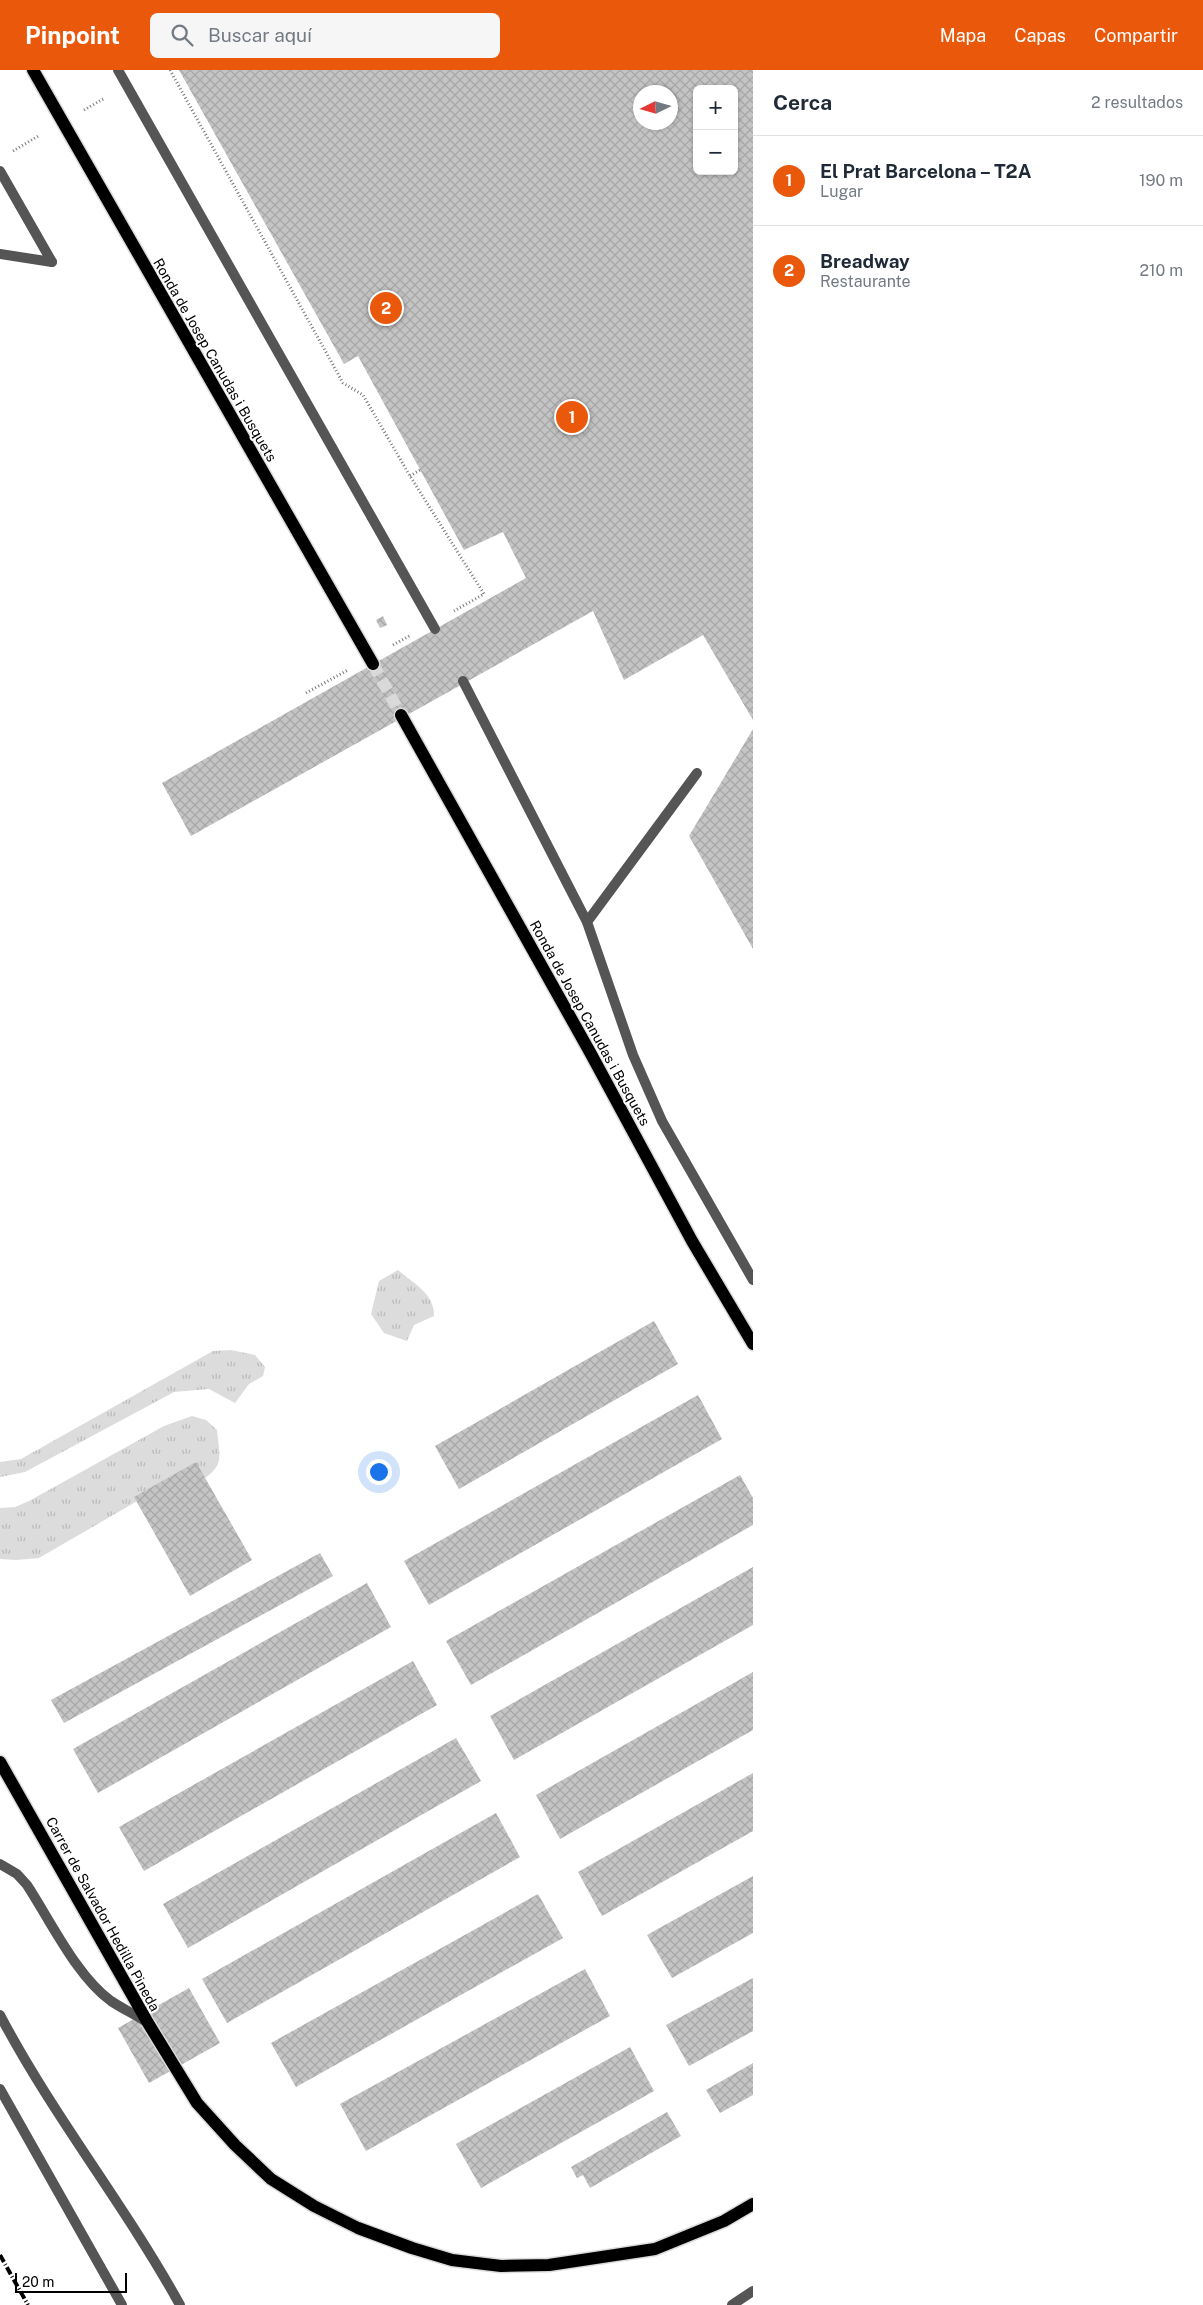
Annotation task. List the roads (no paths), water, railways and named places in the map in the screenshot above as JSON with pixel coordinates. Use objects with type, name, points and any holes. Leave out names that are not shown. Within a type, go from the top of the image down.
[{"type":"main road","name":"Ronda de Josep Canudas i Busquets","points":[[33,70],[372,664]]},
{"type":"main road","name":"Ronda de Josep Canudas i Busquets","points":[[401,715],[591,1054],[692,1241],[753,1344]]},
{"type":"main road","name":"Carrer de Salvador Hedilla Pineda","points":[[0,1762],[148,2023]]},
{"type":"main road","points":[[148,2023],[197,2103],[235,2145],[271,2179],[314,2206],[358,2228],[420,2251],[452,2260],[501,2266],[549,2265],[596,2259],[656,2249],[724,2221],[753,2204]]},
{"type":"street","points":[[118,70],[435,629]]},
{"type":"street","points":[[0,170],[52,262],[0,254]]},
{"type":"street","name":"Ronda de Josep Canudas i Busquets","points":[[463,680],[587,922],[633,1055],[662,1121],[753,1280]]},
{"type":"street","points":[[587,922],[698,773]]},
{"type":"street","name":"Carrer de Salvador Hedilla Pineda","points":[[0,1864],[17,1874],[27,1885],[78,1966],[93,1984],[110,2000],[148,2023]]},
{"type":"street","points":[[0,2015],[52,2106],[152,2254],[180,2305]]},
{"type":"street","points":[[0,2088],[122,2305]]},
{"type":"street","points":[[732,2305],[753,2291]]},
{"type":"tunnel","points":[[373,664],[401,715]]},
{"type":"railway","points":[[0,2255],[28,2305]]},
{"type":"place","name":"Breadway","points":[[386,308]]},
{"type":"place","name":"El Prat Barcelona – T2A","points":[[572,417]]}]
